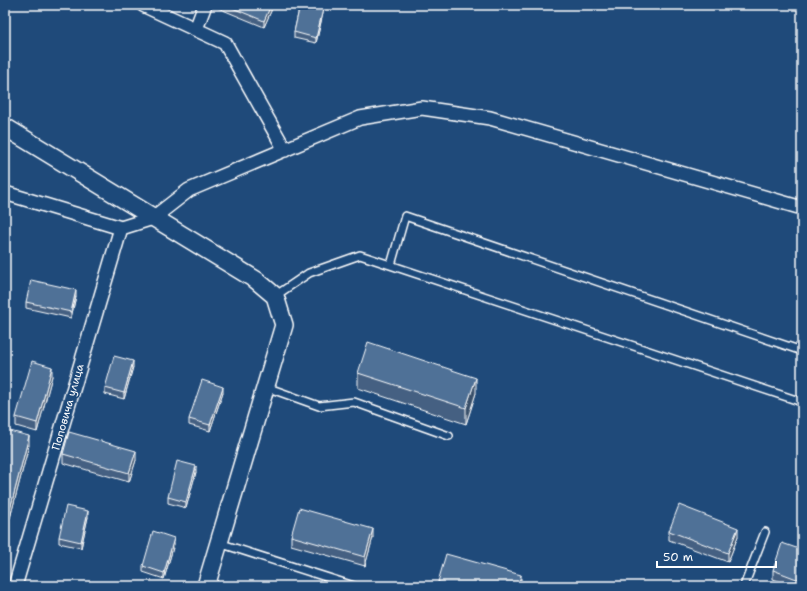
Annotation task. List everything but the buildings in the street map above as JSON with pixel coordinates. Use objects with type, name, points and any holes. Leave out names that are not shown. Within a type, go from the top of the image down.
[{"type":"street","points":[[143,5],[225,43],[285,150]]},
{"type":"street","points":[[196,29],[205,5]]},
{"type":"street","points":[[5,194],[121,228],[153,218],[189,190],[360,118],[422,108],[490,118],[802,208]]},
{"type":"street","points":[[5,126],[256,280],[275,296],[284,325],[206,586]]},
{"type":"street","name":"Поповича улица","points":[[15,586],[121,228]]},
{"type":"lane","points":[[391,266],[405,216],[802,351]]},
{"type":"lane","points":[[275,296],[309,273],[360,255],[802,402]]},
{"type":"lane","points":[[265,387],[319,406],[354,402],[449,436]]},
{"type":"lane","points":[[744,586],[765,532]]},
{"type":"lane","points":[[219,543],[354,586]]}]
